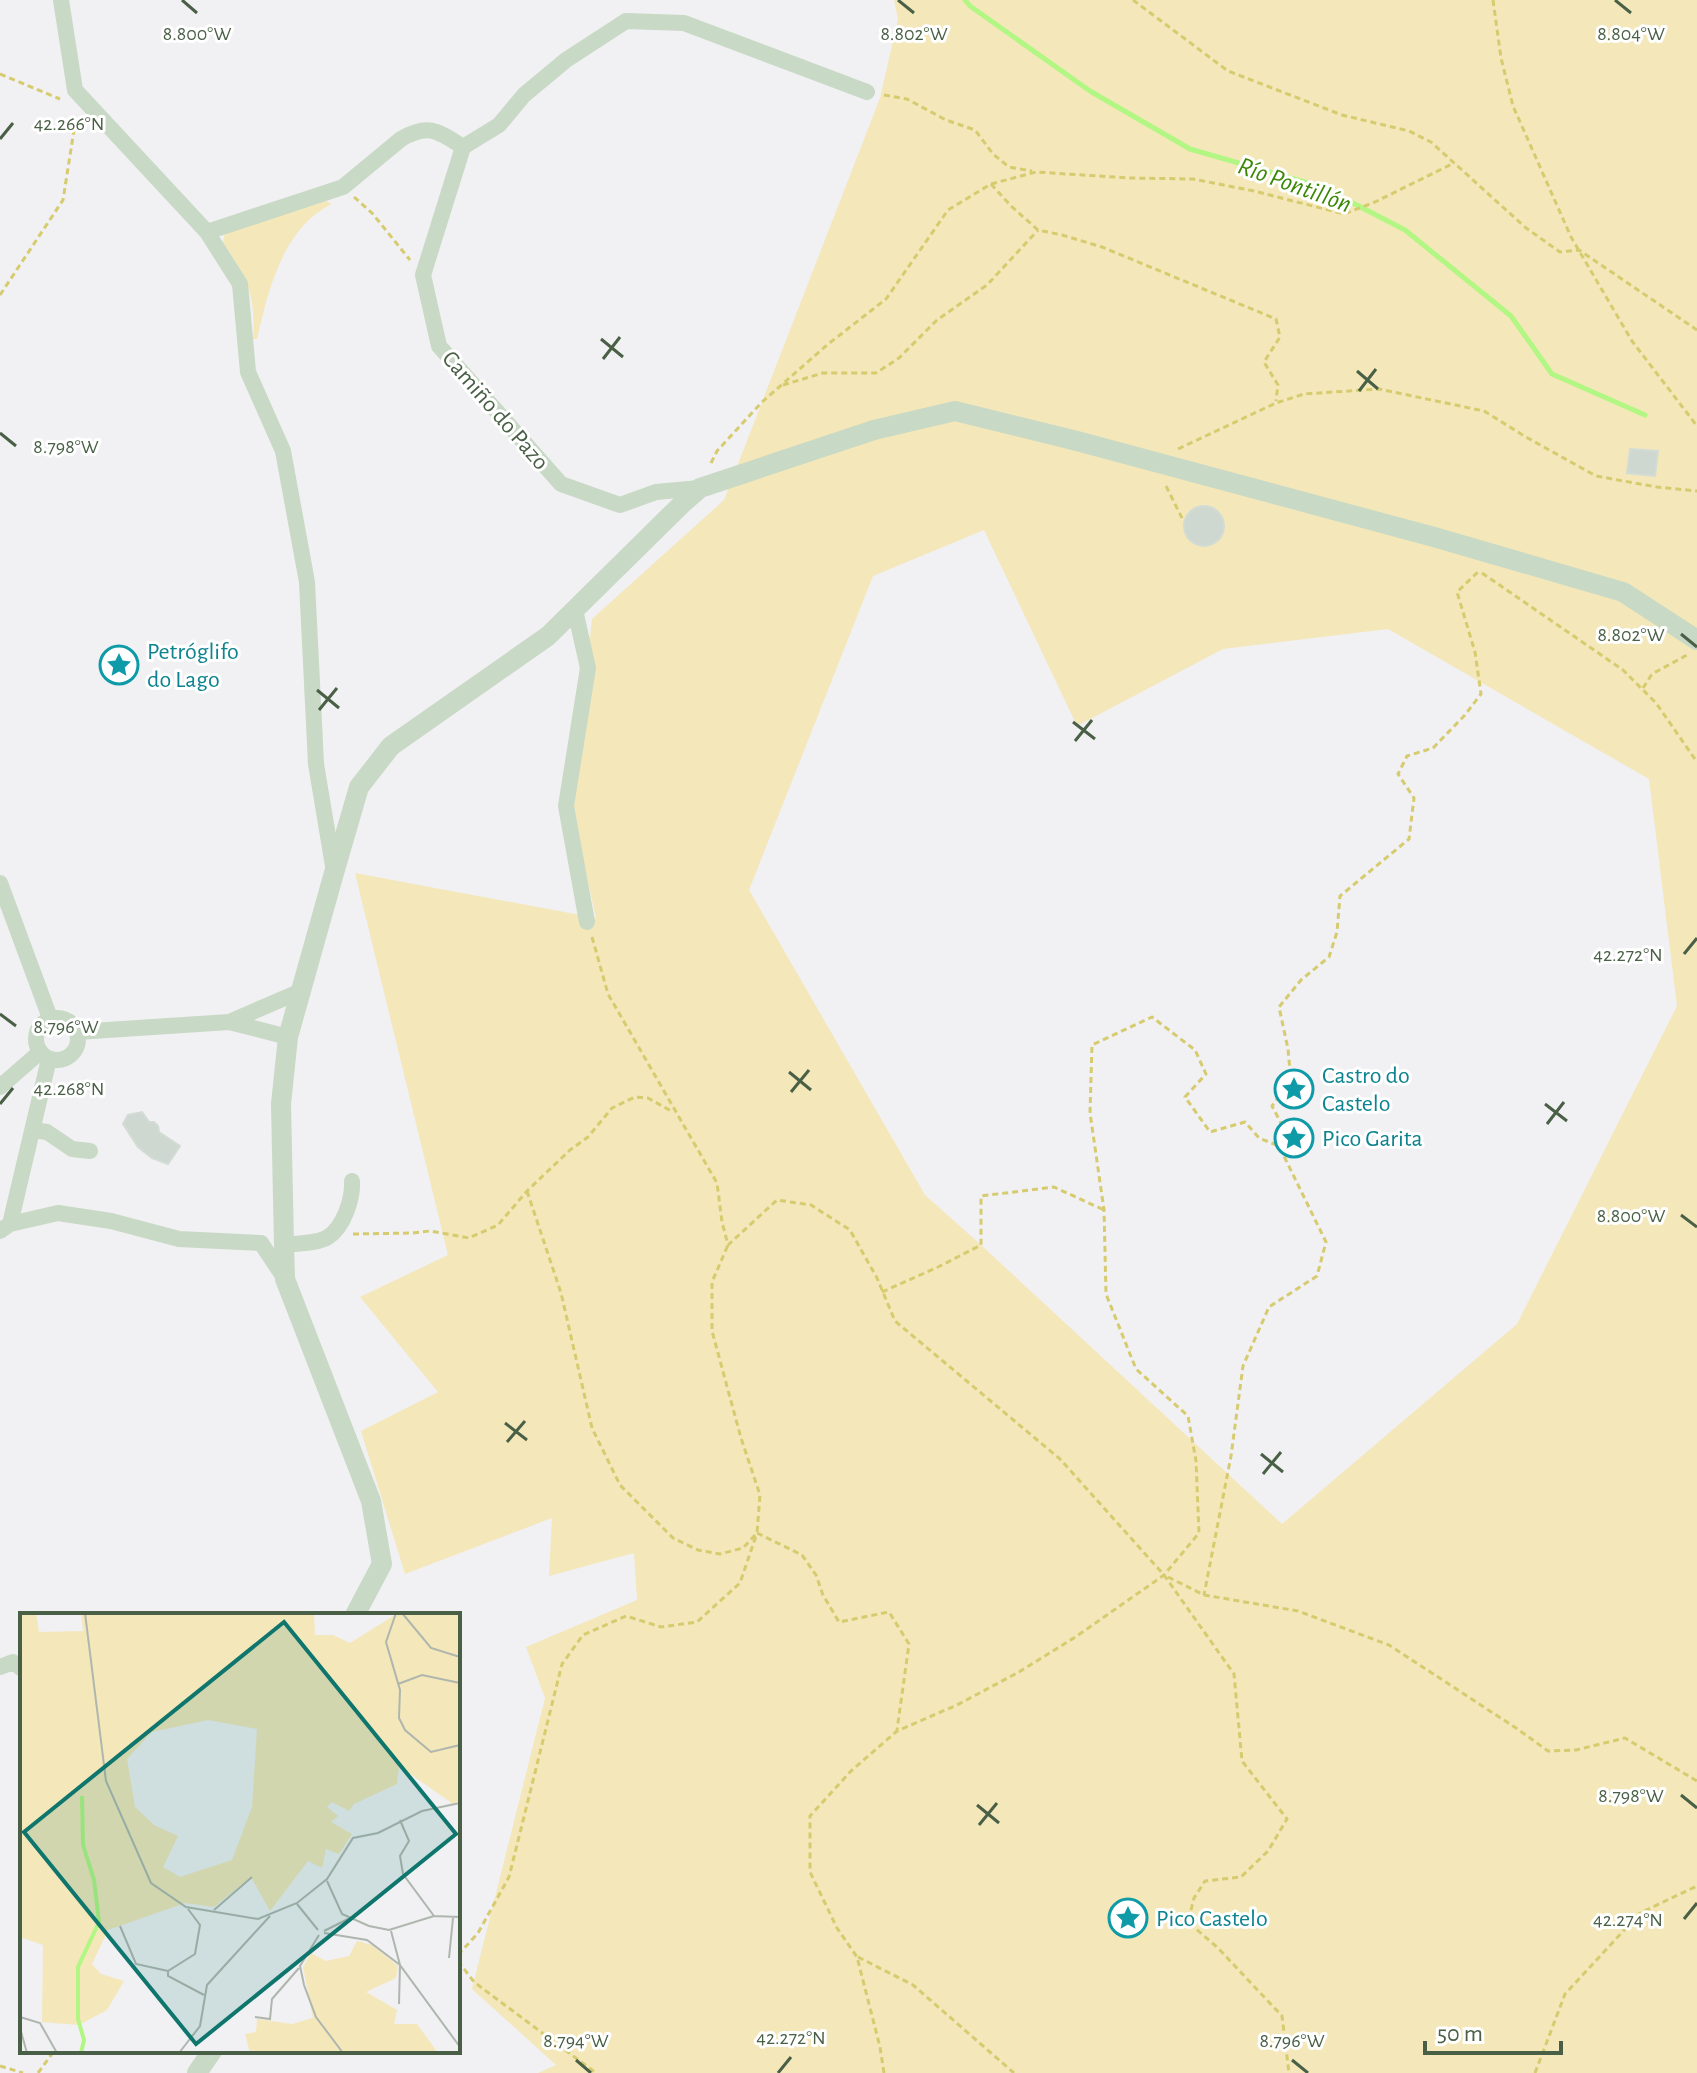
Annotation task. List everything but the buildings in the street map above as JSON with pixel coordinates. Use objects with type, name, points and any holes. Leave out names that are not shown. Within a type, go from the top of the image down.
[{"type":"street","points":[[61,0],[69,95],[207,232],[240,284],[248,372],[283,451],[307,582],[316,764],[334,873]]},
{"type":"street","points":[[423,275],[463,147],[499,125],[524,95],[566,60],[626,21],[684,23],[867,92]]},
{"type":"street","points":[[207,232],[343,187],[412,133],[426,129],[437,131],[463,147]]},
{"type":"street","name":"Camiño do Pazo","points":[[423,275],[439,346],[561,484],[620,505],[656,492],[700,488]]},
{"type":"street","points":[[285,1279],[281,1104],[288,1037],[359,787],[391,746],[548,636],[700,488],[874,430],[955,411],[1153,461],[1480,561],[1623,592],[1697,640]]},
{"type":"street","points":[[575,610],[588,668],[566,806],[587,922]]},
{"type":"street","points":[[0,883],[50,1018]]},
{"type":"street","points":[[229,1022],[301,991]]},
{"type":"street","points":[[5,1228],[33,1130],[44,1056],[35,1039],[36,1033],[50,1018],[69,1021],[77,1032],[77,1046],[69,1056],[56,1060],[44,1056]]},
{"type":"street","points":[[77,1032],[229,1022],[288,1037]]},
{"type":"street","points":[[0,1087],[44,1056]]},
{"type":"street","points":[[33,1130],[47,1132],[72,1149],[90,1151]]},
{"type":"street","points":[[284,1245],[329,1237],[345,1216],[353,1194],[352,1181]]},
{"type":"street","points":[[5,1228],[58,1213],[111,1221],[179,1239],[261,1243],[285,1279],[371,1501],[382,1564],[356,1613]]},
{"type":"street","points":[[0,1667],[13,1662],[20,1667]]},
{"type":"street","points":[[197,2073],[211,2053]]},
{"type":"path","points":[[1133,0],[1228,71],[1342,115],[1409,131],[1431,142],[1526,228],[1560,252],[1579,250],[1697,330]]},
{"type":"path","points":[[1493,0],[1501,58],[1513,106],[1571,237],[1632,341],[1697,426]]},
{"type":"path","points":[[0,74],[69,95],[78,107],[63,200],[0,295]]},
{"type":"path","points":[[867,92],[907,99],[946,120],[975,130],[993,154],[1009,167],[1036,172],[1193,179],[1344,214],[1454,163]]},
{"type":"path","points":[[700,488],[717,451],[780,386],[886,299],[948,210],[991,184],[1036,172]]},
{"type":"path","points":[[991,184],[1038,230],[1102,247],[1276,319],[1280,337],[1264,362],[1278,385],[1276,403]]},
{"type":"path","points":[[343,187],[372,213],[423,275]]},
{"type":"path","points":[[780,386],[823,373],[876,373],[899,358],[937,320],[987,285],[1038,230]]},
{"type":"path","points":[[1184,522],[1153,461],[1218,428],[1304,394],[1379,389],[1484,411],[1596,476],[1697,491]]},
{"type":"path","points":[[1204,1595],[1231,1456],[1243,1366],[1269,1307],[1317,1276],[1326,1242],[1279,1146],[1283,1127],[1272,1106],[1291,1081],[1279,1007],[1301,980],[1329,957],[1337,932],[1340,896],[1409,839],[1414,798],[1398,774],[1407,756],[1433,748],[1481,694],[1475,652],[1457,592],[1480,561],[1623,670],[1656,703],[1697,762]]},
{"type":"path","points":[[1642,689],[1652,674],[1697,649]]},
{"type":"path","points":[[587,922],[608,994],[717,1183],[728,1245]]},
{"type":"path","points":[[884,2073],[857,1957],[837,1928],[810,1872],[810,1816],[851,1771],[897,1731],[957,1705],[1077,1636],[1164,1575],[1199,1533],[1196,1461],[1188,1416],[1136,1369],[1106,1294],[1104,1210],[1090,1113],[1092,1045],[1152,1017],[1195,1050],[1206,1074],[1185,1097],[1210,1132],[1245,1122],[1259,1138],[1279,1146]]},
{"type":"path","points":[[329,1237],[430,1231],[469,1238],[498,1225],[527,1191],[588,1137],[612,1108],[635,1097],[648,1098],[676,1114]]},
{"type":"path","points":[[882,1292],[981,1245],[981,1196],[1054,1187],[1104,1210]]},
{"type":"path","points":[[527,1191],[561,1293],[592,1428],[620,1485],[673,1538],[698,1550],[720,1554],[743,1548],[757,1533]]},
{"type":"path","points":[[460,1956],[478,1933],[509,1877],[562,1664],[583,1635],[626,1616],[661,1627],[697,1622],[740,1583],[757,1533],[760,1495],[712,1331],[712,1282],[728,1245],[777,1200],[811,1205],[850,1230],[895,1321],[1060,1459],[1164,1575],[1234,1674],[1242,1761],[1287,1819],[1268,1851],[1241,1877],[1205,1881],[1194,1898],[1188,1922],[1218,1948],[1282,2016],[1289,2073]]},
{"type":"path","points":[[757,1533],[802,1555],[816,1575],[823,1595],[839,1622],[889,1612],[909,1644],[897,1731]]},
{"type":"path","points":[[1164,1575],[1204,1595],[1298,1611],[1389,1645],[1548,1751],[1576,1750],[1625,1738],[1697,1781]]},
{"type":"path","points":[[1535,2073],[1565,1994],[1640,1913],[1697,1886]]},
{"type":"path","points":[[857,1957],[913,1985],[1014,2073]]},
{"type":"path","points":[[460,1961],[474,1982],[596,2073]]},
{"type":"path","points":[[38,2073],[53,2053]]},
{"type":"path","points":[[0,2066],[23,2073]]},
{"type":"shaded area","points":[[894,0],[1697,0],[1697,2073],[538,2073],[556,2065],[472,1989],[545,1698],[526,1647],[637,1600],[634,1553],[549,1576],[552,1518],[405,1574],[361,1431],[438,1392],[360,1297],[448,1255],[355,873],[596,918],[572,810],[592,619],[724,500],[880,98],[898,19]],"holes":[[[984,530],[1077,726],[1223,649],[1388,629],[1649,779],[1677,1006],[1517,1324],[1282,1524],[925,1195],[749,890],[873,576]]]},
{"type":"shaded area","points":[[326,201],[332,204],[315,214],[301,228],[280,262],[257,339],[253,339],[251,299],[244,277],[223,243],[225,232]]},
{"type":"waterway","name":"Río Pontillón","points":[[965,0],[1090,91],[1190,149],[1322,187],[1405,230],[1511,316],[1552,374],[1645,415]]},
{"type":"place","name":"Petróglifo do Lago","points":[[119,665]]},
{"type":"place","name":"Castro do Castelo","points":[[1294,1089]]},
{"type":"place","name":"Pico Garita","points":[[1294,1138]]},
{"type":"place","name":"Pico Castelo","points":[[1128,1918]]}]
